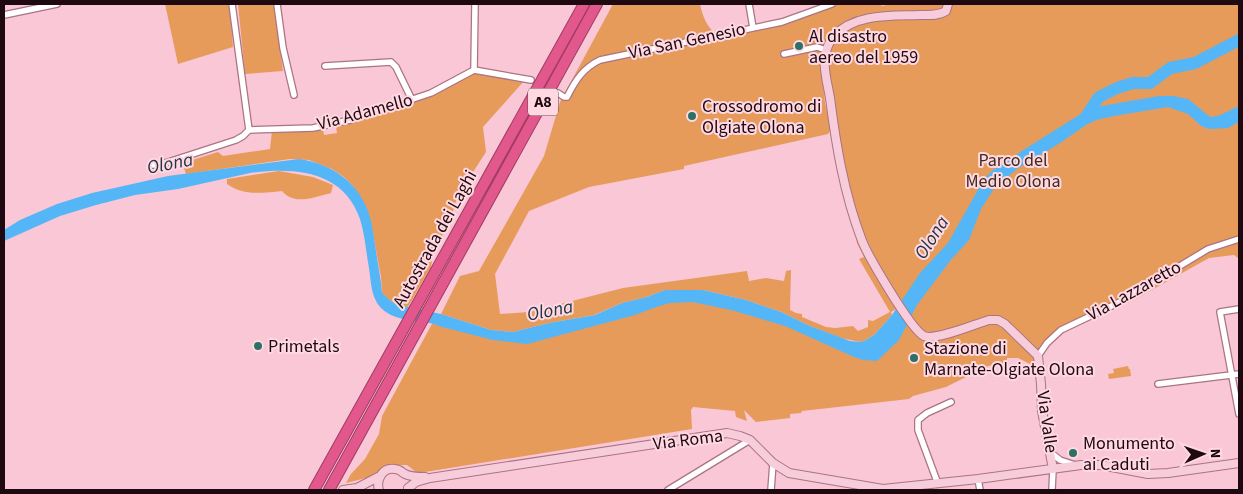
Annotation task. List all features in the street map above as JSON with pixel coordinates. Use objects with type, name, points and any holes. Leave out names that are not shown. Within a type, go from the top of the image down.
[{"type":"highway","name":"Autostrada dei Laghi","points":[[314,490],[584,4]]},
{"type":"highway","name":"Autostrada dei Laghi","points":[[329,490],[597,4]]},
{"type":"street","points":[[4,15],[33,6],[57,4]]},
{"type":"street","points":[[152,165],[162,164],[236,140],[244,136],[249,130],[232,4]]},
{"type":"street","points":[[276,4],[283,48],[294,95]]},
{"type":"street","points":[[475,4],[474,70],[530,80]]},
{"type":"street","points":[[749,4],[752,28]]},
{"type":"street","name":"Via San Genesio","points":[[558,94],[567,97],[577,78],[592,63],[600,60],[782,22],[824,5],[832,4]]},
{"type":"street","points":[[948,4],[946,11],[937,14],[887,16],[855,22],[840,31],[826,50],[824,64],[834,132],[850,206],[861,240],[914,328],[925,337],[935,337],[994,319],[1006,324],[1038,356]]},
{"type":"street","points":[[784,54],[817,47],[826,50]]},
{"type":"street","points":[[325,66],[391,62],[396,67],[412,100]]},
{"type":"street","name":"Via Adamello","points":[[249,130],[313,128],[350,120],[431,93],[474,70]]},
{"type":"street","name":"Via Lazzaretto","points":[[1038,356],[1047,343],[1061,330],[1122,301],[1208,249],[1239,240]]},
{"type":"street","points":[[1239,309],[1220,312],[1239,414]]},
{"type":"street","name":"Via Valle","points":[[1038,356],[1042,384],[1042,411],[1053,470]]},
{"type":"street","points":[[1158,384],[1239,374]]},
{"type":"street","points":[[938,484],[920,435],[918,420],[927,413],[950,402]]},
{"type":"street","name":"Via Roma","points":[[408,489],[416,482],[430,478],[726,433],[750,440],[773,463],[789,474],[883,489],[921,488],[1077,465],[1101,465],[1148,474],[1168,473],[1239,462]]},
{"type":"street","points":[[668,490],[750,440]]},
{"type":"street","points":[[1050,452],[1060,460],[1077,465]]},
{"type":"street","points":[[770,490],[773,463]]},
{"type":"street","name":"Via Roma","points":[[380,476],[386,470],[396,469],[405,474],[430,478]]},
{"type":"street","points":[[1052,490],[1053,470]]},
{"type":"street","name":"Via Roma","points":[[405,474],[408,478],[408,489]]},
{"type":"street","points":[[357,488],[380,476]]},
{"type":"street","points":[[379,490],[378,482],[380,476]]},
{"type":"street","points":[[978,479],[980,490]]},
{"type":"street","points":[[343,490],[357,488],[368,490]]},
{"type":"green space","points":[[165,4],[230,4],[233,47],[178,64]]},
{"type":"green space","points":[[238,4],[274,4],[283,71],[245,74]]},
{"type":"green space","name":"Parco del Medio Olona","points":[[613,4],[700,4],[708,25],[717,34],[816,12],[839,4],[880,4],[882,6],[891,4],[1239,4],[1239,259],[1234,255],[1209,258],[1132,301],[1060,334],[1043,350],[1036,367],[1018,358],[1007,358],[1007,363],[988,366],[946,387],[913,396],[909,399],[802,411],[801,413],[790,414],[790,418],[756,422],[744,410],[747,421],[736,417],[735,411],[693,407],[691,410],[692,429],[425,472],[416,472],[407,465],[388,465],[370,477],[346,483],[351,474],[365,459],[379,434],[382,416],[433,322],[506,338],[673,296],[737,308],[870,356],[896,309],[891,312],[892,315],[874,335],[860,342],[841,338],[781,312],[746,300],[703,290],[665,290],[622,303],[594,315],[513,332],[491,330],[441,314],[460,276],[479,271],[544,156],[560,102]],"holes":[[[822,72],[826,72],[857,243],[864,257],[859,259],[890,312],[873,321],[868,320],[868,327],[858,331],[853,326],[826,327],[802,317],[802,314],[790,310],[791,270],[786,271],[784,281],[766,278],[749,281],[747,271],[623,288],[529,312],[500,314],[495,274],[529,211],[589,187],[684,169],[684,166],[828,134],[831,129],[825,103]]]},
{"type":"green space","points":[[475,72],[524,81],[483,127],[486,152],[457,197],[451,219],[433,253],[431,267],[408,307],[392,302],[382,294],[381,277],[371,223],[354,187],[332,169],[309,160],[290,159],[186,174],[184,168],[186,162],[218,152],[223,156],[270,149],[272,131],[323,129],[324,135],[337,133],[336,126],[434,95]]},
{"type":"green space","points":[[279,171],[313,177],[333,185],[331,193],[299,199],[287,196],[282,191],[247,192],[227,184],[227,179]]},
{"type":"green space","points":[[1128,366],[1131,376],[1109,379],[1108,374],[1114,373],[1113,369]]},
{"type":"water","points":[[1159,96],[1188,99],[1210,117],[1218,116],[1239,106],[1239,122],[1228,128],[1209,129],[1201,126],[1188,114],[1168,107],[1114,116],[1096,120],[1086,125],[1017,169],[995,187],[981,209],[969,240],[950,261],[917,305],[899,340],[877,361],[854,357],[785,326],[731,310],[692,302],[670,303],[635,315],[527,344],[493,340],[427,322],[402,319],[387,313],[375,299],[362,225],[352,203],[342,190],[329,181],[315,175],[300,172],[267,171],[250,173],[178,189],[135,195],[60,216],[4,241],[4,230],[20,220],[57,204],[92,193],[168,176],[299,159],[323,165],[334,171],[352,185],[359,194],[371,221],[382,293],[392,302],[441,314],[491,330],[513,332],[549,323],[595,315],[622,303],[665,290],[703,290],[746,300],[781,312],[810,326],[850,341],[860,342],[874,335],[892,315],[920,273],[948,243],[984,179],[993,170],[1084,112],[1096,107]]},
{"type":"waterway","name":"Olona","points":[[1085,118],[1099,97],[1133,83],[1150,83],[1170,68],[1195,63],[1239,40]]},
{"type":"place","name":"Al disastro aereo del 1959","points":[[799,46]]},
{"type":"place","name":"Crossodromo di Olgiate Olona","points":[[692,116]]},
{"type":"place","name":"Primetals","points":[[258,346]]},
{"type":"place","name":"Stazione di Marnate-Olgiate Olona","points":[[914,358]]},
{"type":"place","name":"Monumento ai Caduti","points":[[1073,453]]}]
